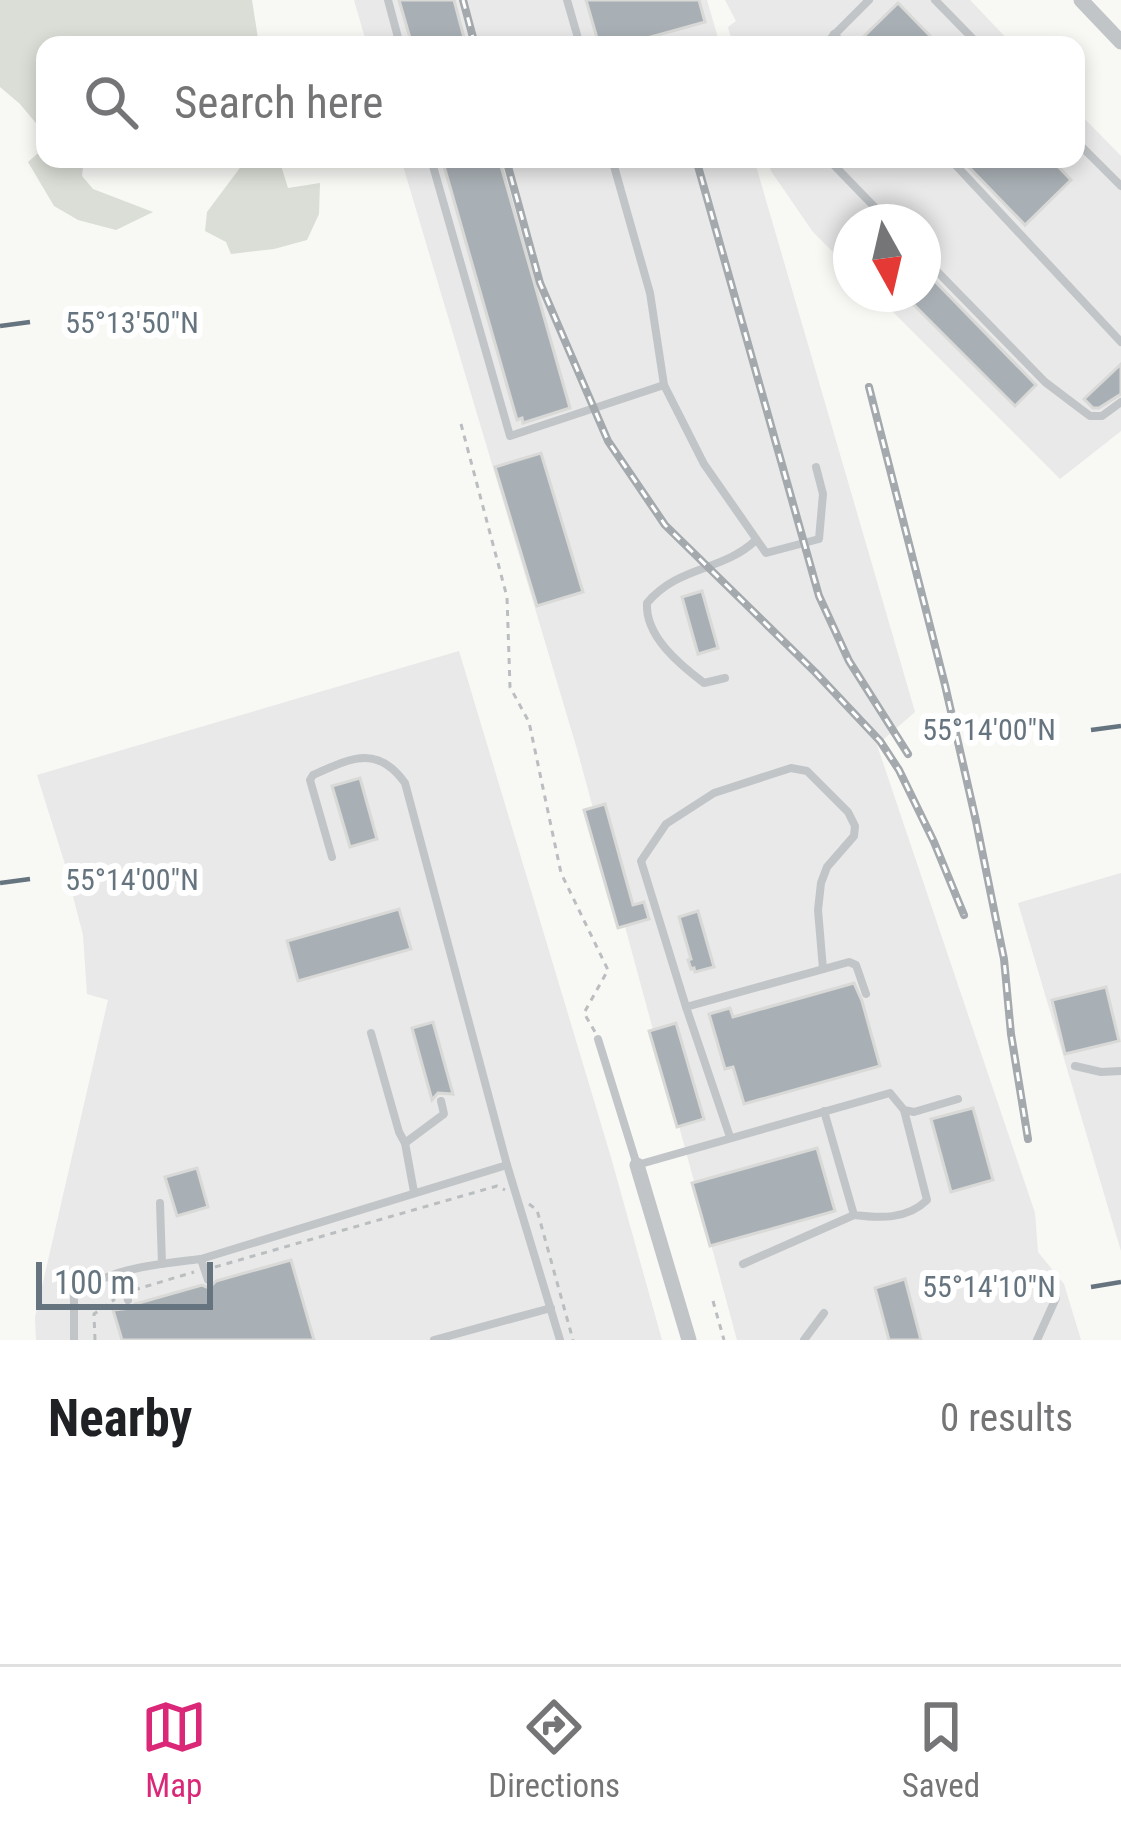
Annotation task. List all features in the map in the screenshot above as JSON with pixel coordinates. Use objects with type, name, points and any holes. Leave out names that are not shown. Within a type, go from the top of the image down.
[{"type":"street","points":[[1081,0],[1121,42]]},
{"type":"street","points":[[638,1165],[689,1340]]},
{"type":"lane","points":[[388,0],[398,36]]},
{"type":"lane","points":[[567,0],[577,36]]},
{"type":"lane","points":[[834,34],[869,0]]},
{"type":"lane","points":[[935,0],[971,36]]},
{"type":"lane","points":[[1085,150],[1121,186]]},
{"type":"lane","points":[[434,168],[510,436],[664,385]]},
{"type":"lane","points":[[615,168],[650,293],[664,385],[704,464],[766,553],[819,539],[823,494],[816,467]]},
{"type":"lane","points":[[837,168],[872,204]]},
{"type":"lane","points":[[958,168],[1121,342]]},
{"type":"lane","points":[[941,275],[1046,382],[1090,416],[1102,416],[1121,402]]},
{"type":"lane","points":[[725,678],[704,682],[692,673],[649,626],[647,603],[673,580],[739,556],[756,540]]},
{"type":"lane","points":[[332,857],[310,780],[349,759],[366,757],[388,763],[405,783],[507,1165],[560,1340]]},
{"type":"lane","points":[[730,1137],[640,861],[666,824],[714,793],[791,768],[807,772],[848,812],[855,826],[854,836],[827,867],[820,883],[823,969]]},
{"type":"lane","points":[[686,1007],[849,962],[856,965],[866,994]]},
{"type":"lane","points":[[371,1033],[406,1143],[414,1192]]},
{"type":"lane","points":[[598,1040],[638,1165],[890,1093],[904,1110],[927,1200],[918,1209],[883,1218],[854,1215],[743,1264]]},
{"type":"lane","points":[[1075,1066],[1121,1071]]},
{"type":"lane","points":[[904,1110],[914,1112],[958,1099]]},
{"type":"lane","points":[[406,1143],[444,1114],[441,1101]]},
{"type":"lane","points":[[824,1111],[854,1215]]},
{"type":"lane","points":[[74,1340],[74,1298],[87,1285],[201,1258],[507,1165]]},
{"type":"lane","points":[[160,1202],[162,1264]]},
{"type":"lane","points":[[201,1258],[208,1280]]},
{"type":"lane","points":[[109,1277],[127,1296]]},
{"type":"lane","points":[[1037,1340],[1056,1298]]},
{"type":"lane","points":[[434,1340],[551,1308]]},
{"type":"lane","points":[[804,1340],[824,1312]]},
{"type":"path","points":[[461,424],[507,597],[510,687],[529,722],[561,873],[608,970],[584,1013],[598,1040]]},
{"type":"path","points":[[95,1340],[94,1314],[127,1296],[205,1269],[497,1186],[537,1210],[573,1340]]},
{"type":"path","points":[[713,1301],[724,1340]]},
{"type":"shaded area","points":[[0,0],[252,0],[258,36],[36,36],[36,123],[0,87]]},
{"type":"shaded area","points":[[354,0],[707,0],[717,36],[364,36]]},
{"type":"shaded area","points":[[725,0],[970,0],[1004,36],[730,36],[728,27],[736,21]]},
{"type":"shaded area","points":[[1085,119],[1121,156],[1121,431],[1060,479],[893,312],[941,312],[941,204],[833,204],[833,252],[813,232],[770,168],[1085,168]]},
{"type":"shaded area","points":[[36,155],[36,168],[83,168],[82,176],[93,189],[153,212],[116,230],[78,220],[54,206],[28,162]]},
{"type":"shaded area","points":[[240,168],[282,168],[288,188],[320,183],[319,214],[307,240],[274,249],[231,254],[226,242],[205,231],[207,212]]},
{"type":"shaded area","points":[[404,168],[757,168],[915,712],[877,745],[1035,1213],[1038,1252],[1064,1284],[1081,1340],[737,1340],[577,749]]},
{"type":"shaded area","points":[[459,651],[662,1340],[36,1340],[35,1317],[108,1000],[87,994],[83,935],[37,775]]},
{"type":"shaded area","points":[[1121,873],[1121,1251],[1018,903]]},
{"type":"building","points":[[399,0],[454,0],[464,36],[409,36]]},
{"type":"building","points":[[586,0],[699,0],[705,22],[654,36],[596,36]]},
{"type":"building","points":[[898,3],[930,36],[864,36]]},
{"type":"building","points":[[445,168],[502,168],[570,408],[523,423],[522,418],[517,420]]},
{"type":"building","points":[[970,168],[1060,168],[1071,180],[1025,225]]},
{"type":"building","points":[[941,287],[1036,385],[1015,406],[921,312],[941,312]]},
{"type":"building","points":[[1121,364],[1121,394],[1093,408],[1084,399]]},
{"type":"building","points":[[541,453],[583,592],[537,606],[495,467]]},
{"type":"building","points":[[702,591],[718,648],[698,654],[682,597]]},
{"type":"building","points":[[360,778],[377,839],[350,847],[332,786]]},
{"type":"building","points":[[605,804],[633,905],[644,902],[649,919],[618,928],[584,810]]},
{"type":"building","points":[[399,909],[411,949],[298,981],[287,941]]},
{"type":"building","points":[[698,911],[714,967],[695,972],[679,917]]},
{"type":"building","points":[[854,983],[880,1066],[744,1104],[733,1067],[725,1069],[709,1014],[730,1008],[733,1017]]},
{"type":"building","points":[[1106,987],[1119,1041],[1065,1054],[1052,1000]]},
{"type":"building","points":[[433,1022],[453,1094],[438,1093],[432,1100],[412,1028]]},
{"type":"building","points":[[676,1023],[704,1119],[677,1127],[649,1031]]},
{"type":"building","points":[[973,1108],[993,1180],[951,1192],[931,1119]]},
{"type":"building","points":[[817,1148],[835,1211],[710,1246],[692,1183]]},
{"type":"building","points":[[197,1168],[208,1207],[177,1216],[165,1177]]},
{"type":"building","points":[[291,1260],[314,1340],[122,1340],[113,1310],[202,1285],[209,1288],[216,1281]]},
{"type":"building","points":[[905,1279],[921,1340],[889,1340],[875,1288]]},
{"type":"railway","points":[[463,0],[473,36]]},
{"type":"railway","points":[[508,168],[540,283],[608,441],[665,525],[880,741],[934,842],[964,915]]},
{"type":"railway","points":[[699,168],[819,596],[849,661],[908,754]]},
{"type":"railway","points":[[869,387],[976,821],[1004,959],[1028,1139]]}]
